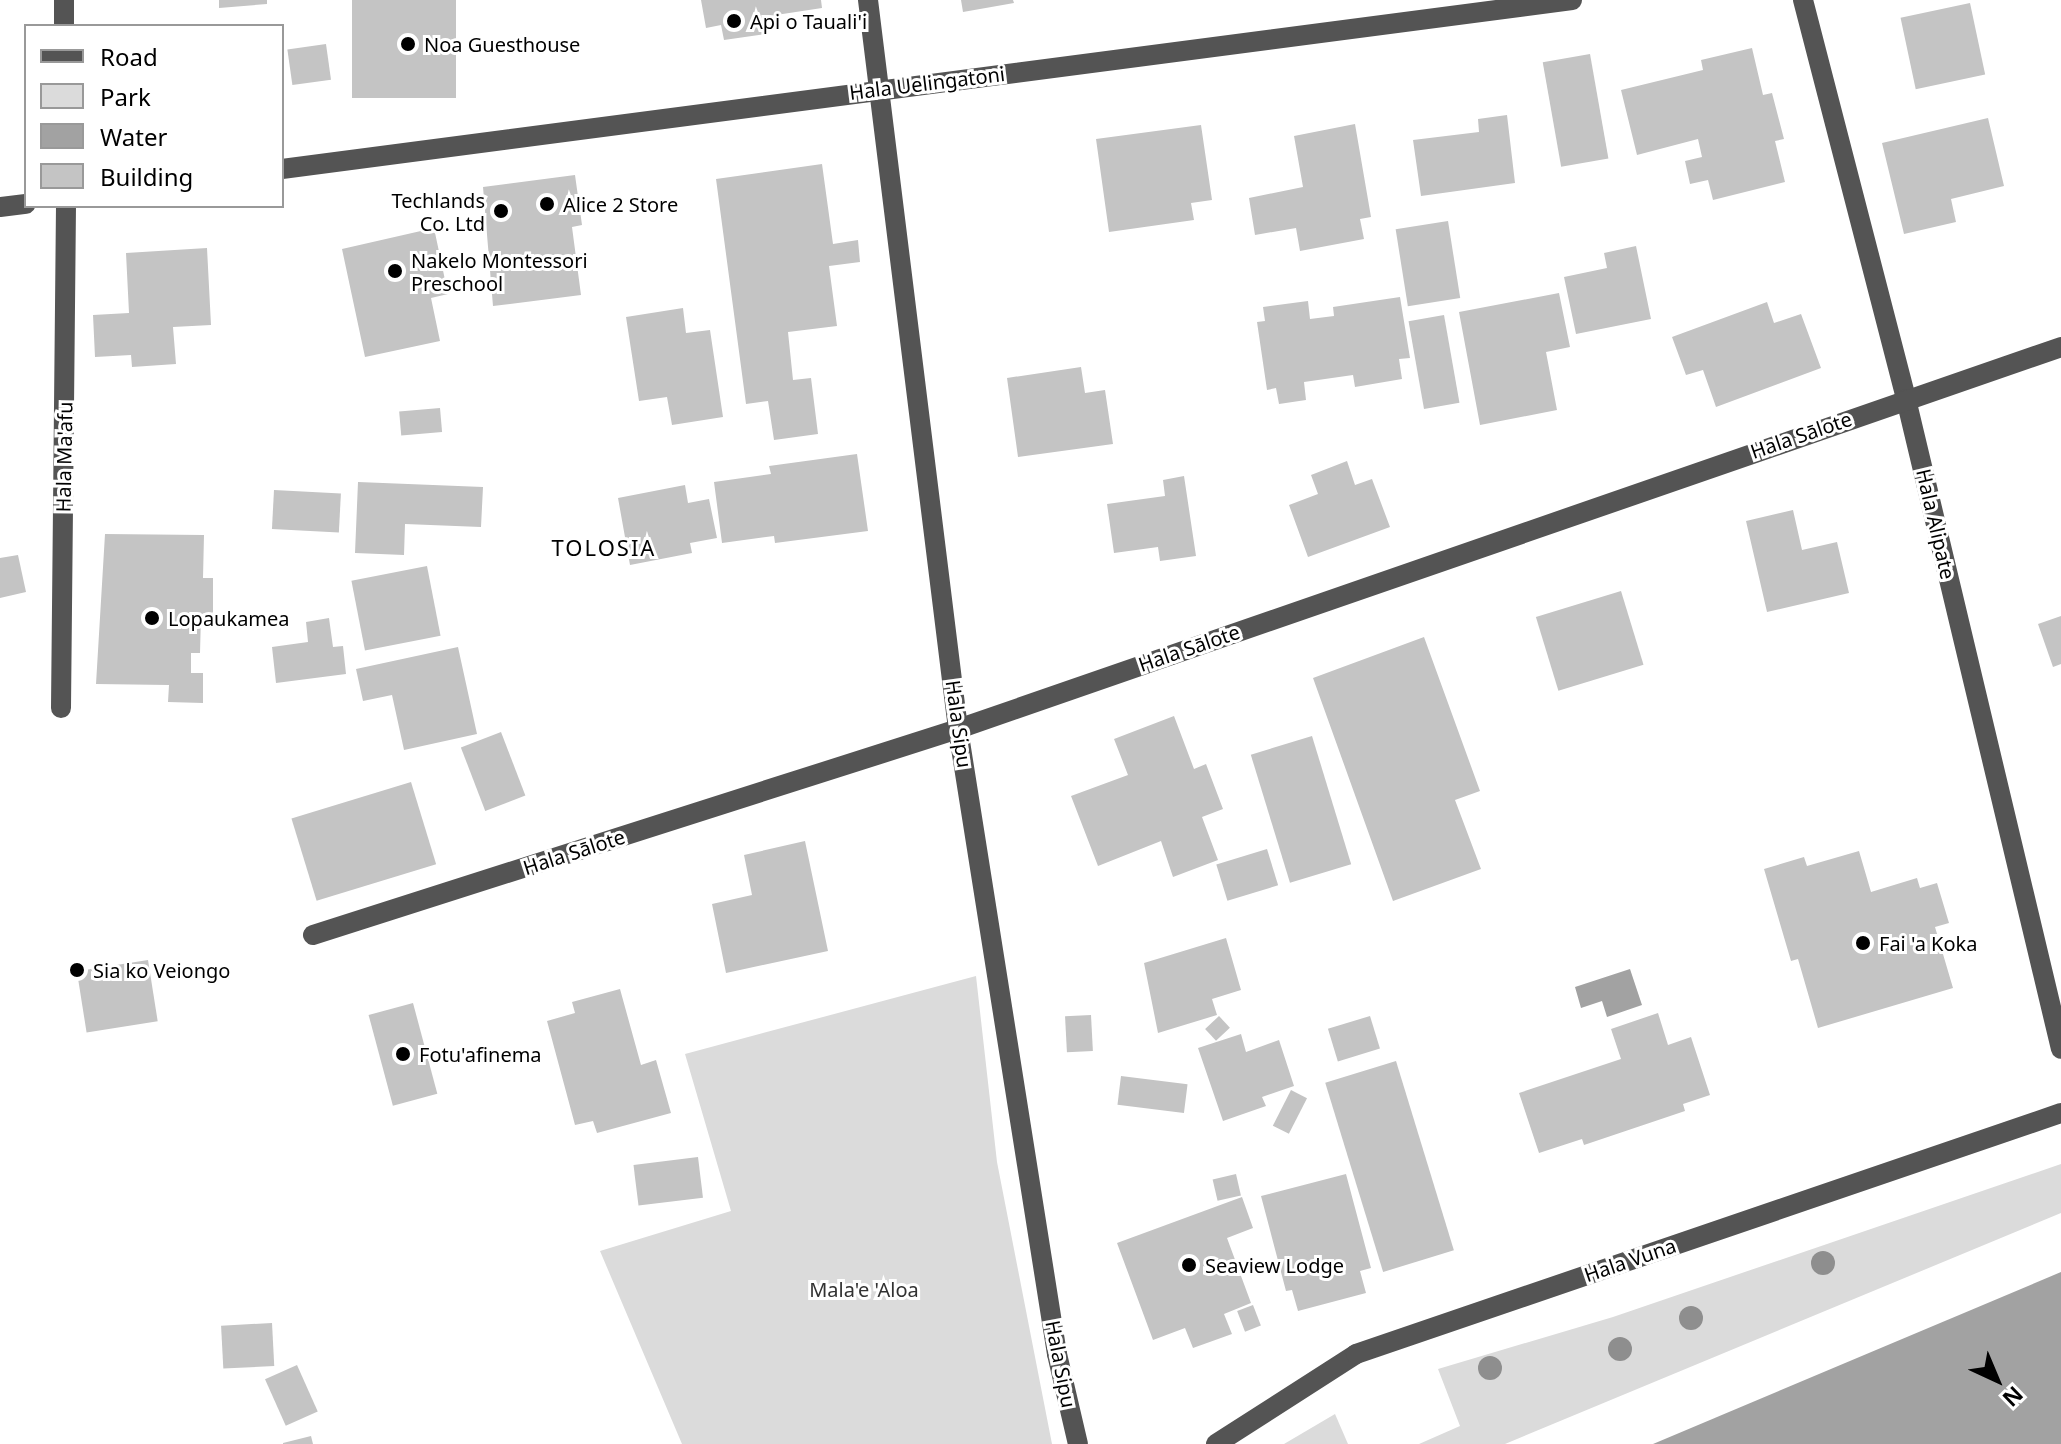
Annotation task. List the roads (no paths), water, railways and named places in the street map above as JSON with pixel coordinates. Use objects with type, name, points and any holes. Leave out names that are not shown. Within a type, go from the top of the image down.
[{"type":"street","points":[[64,0],[64,24]]},
{"type":"street","name":"Hala Sipu","points":[[868,0],[958,729],[1057,1354],[1078,1444]]},
{"type":"street","name":"Hala Uelingatoni","points":[[284,169],[1572,0]]},
{"type":"street","name":"Hala Alipate","points":[[1803,0],[1906,399],[2061,1049]]},
{"type":"street","points":[[0,207],[24,204]]},
{"type":"street","name":"Hala Ma'afu","points":[[61,708],[66,208]]},
{"type":"street","name":"Hala Sālote","points":[[313,935],[958,729],[2061,347]]},
{"type":"street","name":"Hala Vuna","points":[[1216,1444],[1356,1354],[2061,1113]]},
{"type":"water","points":[[1630,969],[1642,1005],[1607,1017],[1602,1001],[1581,1008],[1575,987]]},
{"type":"water","points":[[2061,1272],[2061,1444],[1653,1444]]},
{"type":"place","name":"Api o Tauali'i","points":[[734,21]]},
{"type":"place","name":"Noa Guesthouse","points":[[408,44]]},
{"type":"place","name":"Alice 2 Store","points":[[547,204]]},
{"type":"place","name":"Techlands Co. Ltd","points":[[501,211]]},
{"type":"place","name":"Nakelo Montessori Preschool","points":[[395,271]]},
{"type":"place","name":"Lopaukamea","points":[[152,618]]},
{"type":"place","name":"Fai 'a Koka","points":[[1863,943]]},
{"type":"place","name":"Sia ko Veiongo","points":[[77,970]]},
{"type":"place","name":"Fotu'afinema","points":[[403,1054]]},
{"type":"place","name":"Seaview Lodge","points":[[1189,1265]]},
{"type":"district","name":"TOLOSIA","points":[[604,548]]},
{"type":"park label","name":"Mala'e 'Aloa","points":[[864,1289]]}]
